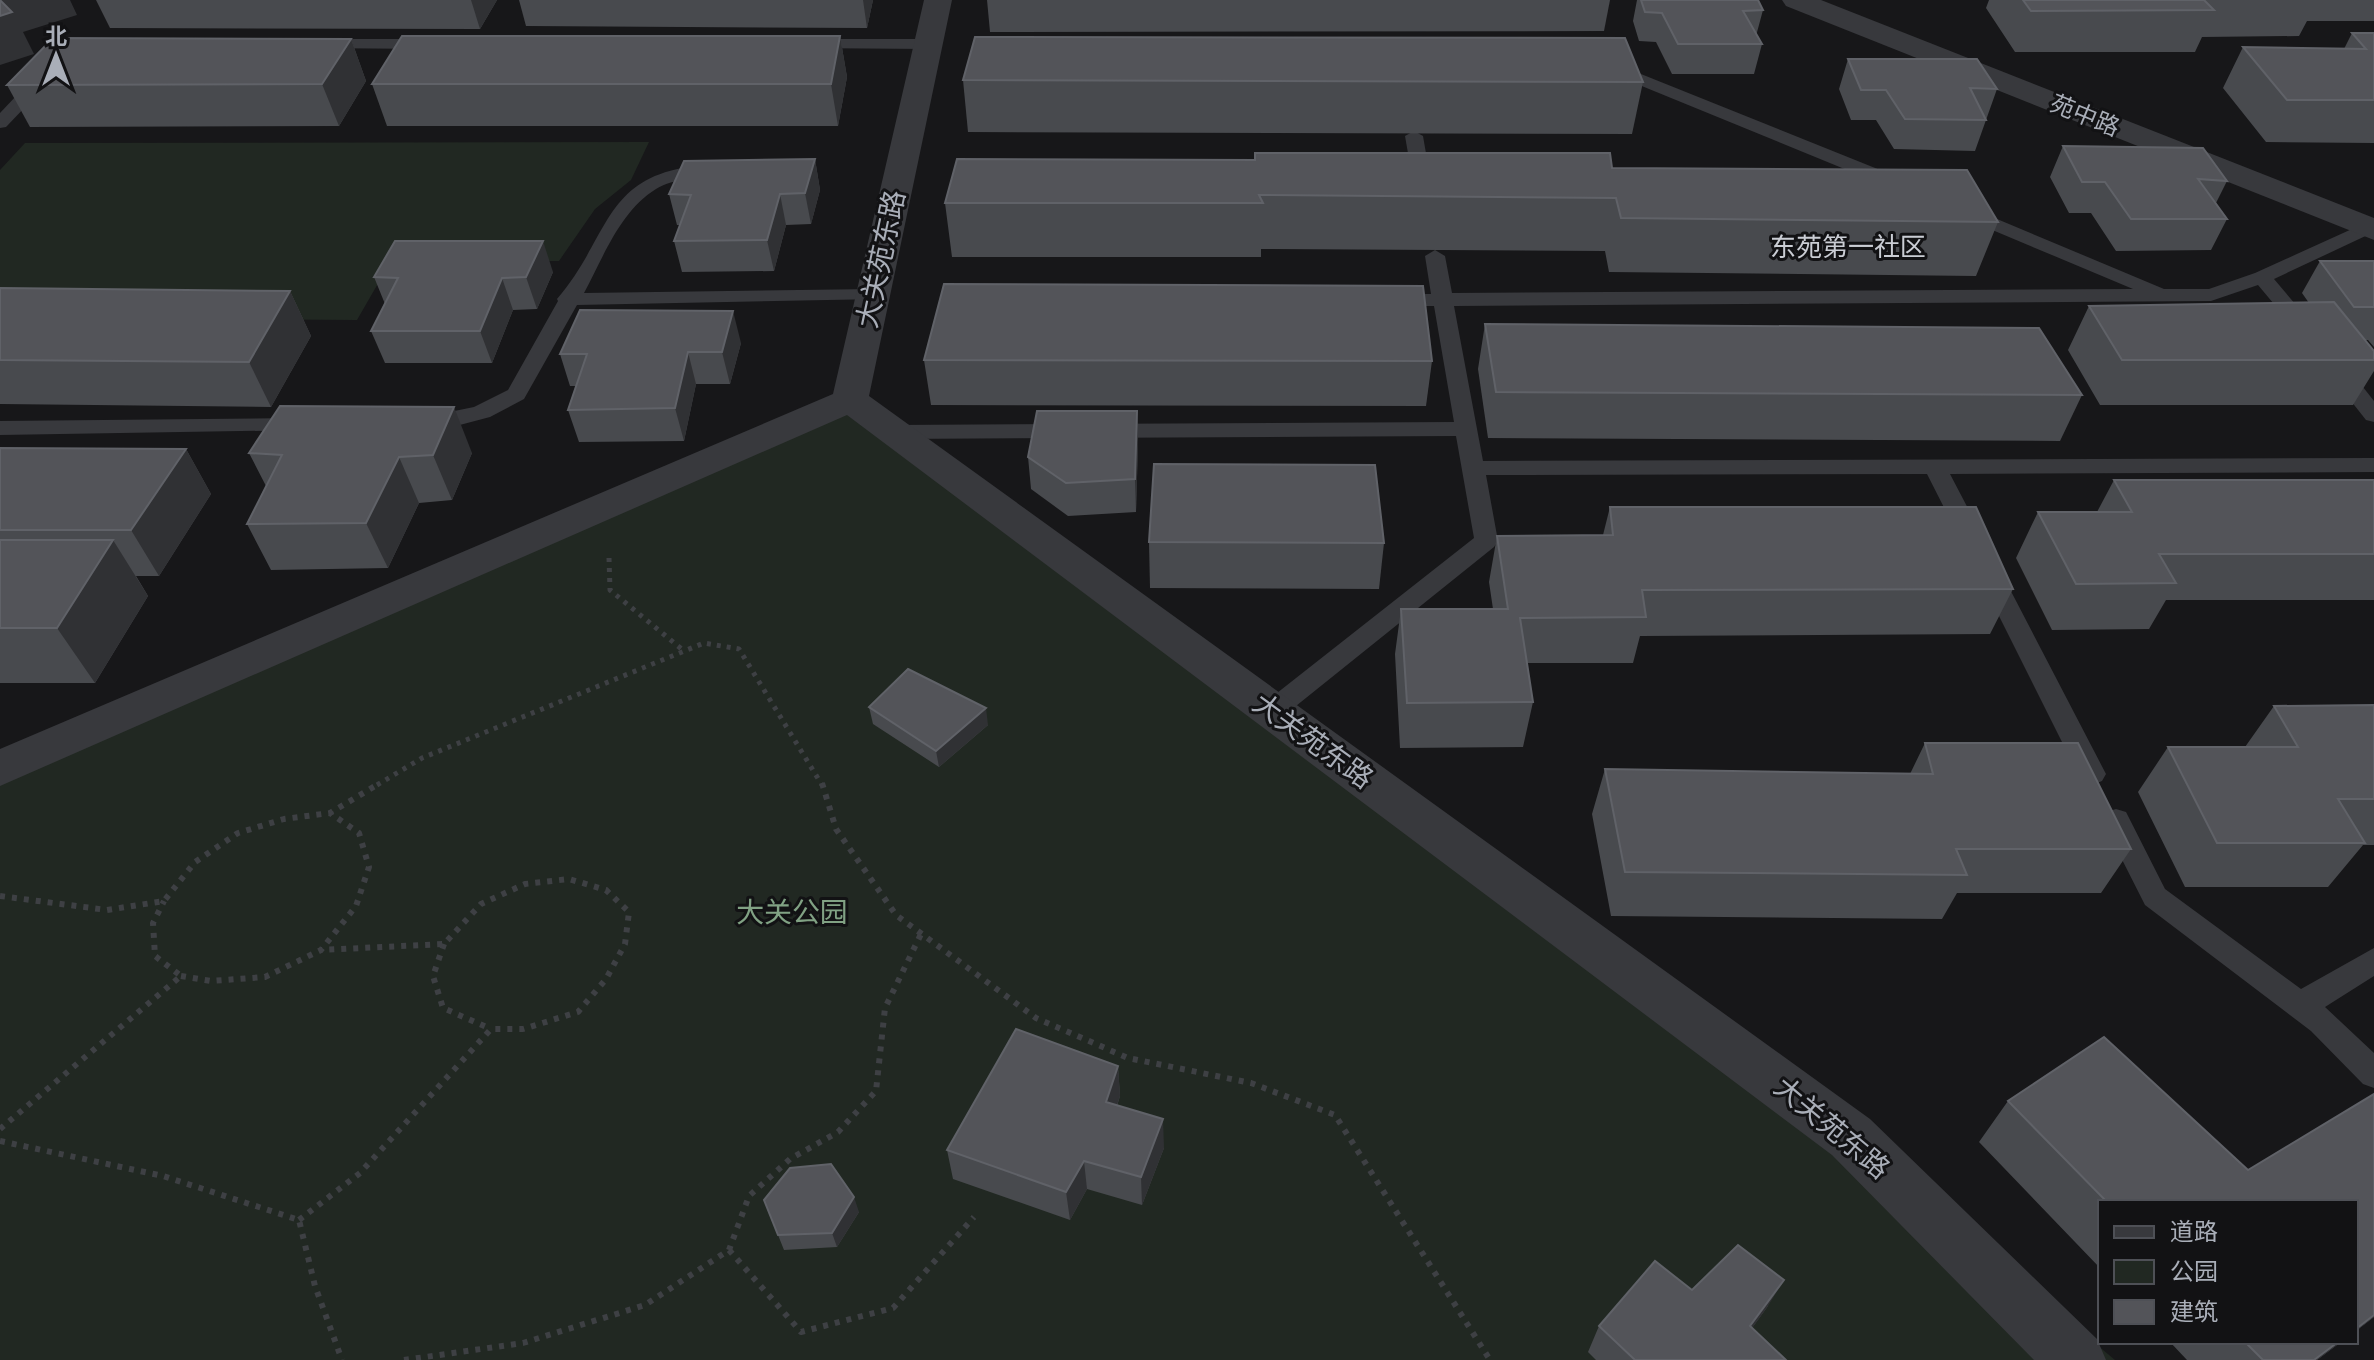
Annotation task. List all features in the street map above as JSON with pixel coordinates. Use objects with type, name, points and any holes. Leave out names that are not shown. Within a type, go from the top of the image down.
[{"type":"street","name":"大关苑东路","points":[[938,0],[850,400],[1851,1137],[2076,1360]]},
{"type":"street","name":"苑中路","points":[[1796,0],[2372,227]]},
{"type":"street","points":[[0,768],[850,400]]},
{"type":"lane","points":[[297,44],[454,44]]},
{"type":"lane","points":[[786,44],[928,44]]},
{"type":"lane","points":[[0,123],[54,67]]},
{"type":"lane","points":[[1599,67],[1615,67],[1908,188]]},
{"type":"lane","points":[[1414,136],[1426,201]]},
{"type":"lane","points":[[406,424],[437,424],[467,416],[516,394],[567,299],[621,209],[650,184],[686,172],[733,171]]},
{"type":"lane","points":[[1832,176],[1879,176]]},
{"type":"lane","points":[[1951,206],[2166,295]]},
{"type":"lane","points":[[1366,300],[2211,295],[2262,277],[2372,227]]},
{"type":"lane","points":[[1272,711],[1486,541],[1435,256]]},
{"type":"lane","points":[[2262,277],[2374,415]]},
{"type":"lane","points":[[567,299],[873,295]]},
{"type":"lane","points":[[0,428],[328,425]]},
{"type":"lane","points":[[894,432],[1466,429]]},
{"type":"lane","points":[[1473,468],[2374,465]]},
{"type":"lane","points":[[1936,468],[2155,897],[2322,1022],[2374,1074]]},
{"type":"lane","points":[[2300,1006],[2374,961]]},
{"type":"path","points":[[607,505],[610,590],[684,651]]},
{"type":"path","points":[[444,944],[321,950],[265,977],[211,981],[181,976],[155,956],[153,923],[164,901],[195,862],[238,833],[284,819],[330,813],[422,758],[704,643],[739,649],[820,777],[836,829],[896,915],[1036,1018],[1128,1058],[1251,1083],[1335,1115],[1490,1360]]},
{"type":"path","points":[[321,950],[356,906],[369,867],[359,833],[330,813]]},
{"type":"path","points":[[569,879],[606,890],[629,912],[625,944],[606,979],[578,1012],[523,1029],[491,1029],[443,1008],[433,976],[444,944],[481,904],[525,884],[569,879]]},
{"type":"path","points":[[0,896],[107,910],[164,901]]},
{"type":"path","points":[[404,1360],[523,1343],[645,1305],[729,1250],[749,1196],[790,1159],[838,1132],[876,1091],[885,1008],[921,934]]},
{"type":"path","points":[[0,1129],[181,976]]},
{"type":"path","points":[[299,1220],[360,1173],[491,1029]]},
{"type":"path","points":[[0,1141],[163,1176],[299,1220]]},
{"type":"path","points":[[729,1250],[801,1332],[893,1308],[974,1217]]},
{"type":"path","points":[[299,1220],[315,1286],[342,1360]]},
{"type":"green space","points":[[649,142],[631,180],[595,209],[559,261],[391,261],[357,320],[0,317],[0,170],[25,143]]},
{"type":"green space","name":"大关公园","points":[[850,400],[1851,1137],[2115,1360],[0,1360],[0,768]]},
{"type":"building","points":[[0,0],[12,12],[0,16]]},
{"type":"building","points":[[1641,0],[1758,0],[1763,10],[1743,11],[1762,44],[1678,44],[1662,13],[1645,12]]},
{"type":"building","points":[[2023,0],[2204,0],[2214,10],[2031,11]]},
{"type":"building","points":[[2352,33],[2374,33],[2374,100],[2287,100],[2243,47],[2366,49]]},
{"type":"building","points":[[402,36],[840,36],[831,84],[372,84]]},
{"type":"building","points":[[975,37],[1625,38],[1643,82],[963,80]]},
{"type":"building","points":[[53,38],[351,39],[322,84],[7,85]]},
{"type":"building","points":[[1848,59],[1977,59],[1997,89],[1970,88],[1986,120],[1905,119],[1886,90],[1861,90]]},
{"type":"building","points":[[2063,146],[2203,148],[2227,181],[2198,179],[2227,219],[2131,219],[2105,182],[2082,182]]},
{"type":"building","points":[[1255,153],[1610,153],[1612,168],[1967,170],[1998,222],[1621,218],[1616,198],[1259,195],[1263,203],[945,203],[957,159],[1255,160]]},
{"type":"building","points":[[815,159],[805,193],[780,194],[767,240],[674,241],[691,195],[669,194],[684,161]]},
{"type":"building","points":[[395,241],[543,241],[526,277],[502,278],[480,331],[371,331],[398,278],[374,277]]},
{"type":"building","points":[[2320,261],[2374,261],[2374,307],[2354,307]]},
{"type":"building","points":[[944,284],[1423,286],[1432,361],[924,360]]},
{"type":"building","points":[[0,288],[290,291],[249,362],[0,360]]},
{"type":"building","points":[[2334,302],[2374,351],[2374,360],[2122,360],[2089,306]]},
{"type":"building","points":[[580,310],[733,311],[722,352],[688,352],[675,408],[568,410],[587,354],[560,354]]},
{"type":"building","points":[[1485,324],[2039,328],[2082,395],[1496,392]]},
{"type":"building","points":[[280,406],[454,407],[433,455],[399,457],[366,523],[247,524],[282,455],[249,453]]},
{"type":"building","points":[[1037,411],[1137,411],[1135,479],[1066,483],[1028,457]]},
{"type":"building","points":[[0,448],[186,449],[131,530],[0,530]]},
{"type":"building","points":[[1154,464],[1375,465],[1384,543],[1149,542]]},
{"type":"building","points":[[2114,480],[2374,480],[2374,554],[2159,554],[2176,583],[2076,584],[2038,512],[2132,512]]},
{"type":"building","points":[[1610,507],[1976,507],[2013,589],[1642,590],[1646,617],[1520,618],[1533,702],[1407,703],[1401,609],[1508,609],[1497,536],[1613,535]]},
{"type":"building","points":[[0,540],[113,540],[57,628],[0,628]]},
{"type":"building","points":[[908,669],[986,708],[936,751],[869,707]]},
{"type":"building","points":[[2374,705],[2374,799],[2338,799],[2365,843],[2217,843],[2168,747],[2298,747],[2274,706]]},
{"type":"building","points":[[1925,743],[2078,743],[2131,849],[1956,849],[1967,875],[1625,872],[1605,769],[1933,774]]},
{"type":"building","points":[[1016,1029],[1118,1066],[1106,1102],[1163,1119],[1141,1177],[1084,1161],[1066,1192],[947,1150]]},
{"type":"building","points":[[2104,1037],[2248,1170],[2374,1094],[2374,1315],[2358,1327],[2358,1200],[2105,1200],[2008,1101]]},
{"type":"building","points":[[831,1164],[854,1197],[832,1233],[778,1235],[764,1200],[790,1168]]},
{"type":"building","points":[[1738,1245],[1784,1280],[1750,1326],[1786,1360],[1635,1360],[1599,1326],[1655,1261],[1692,1290]]},
{"type":"building","points":[[2247,1344],[2335,1344],[2314,1360],[2263,1360]]},
{"type":"district","name":"东苑第一社区","points":[[1848,247]]}]
